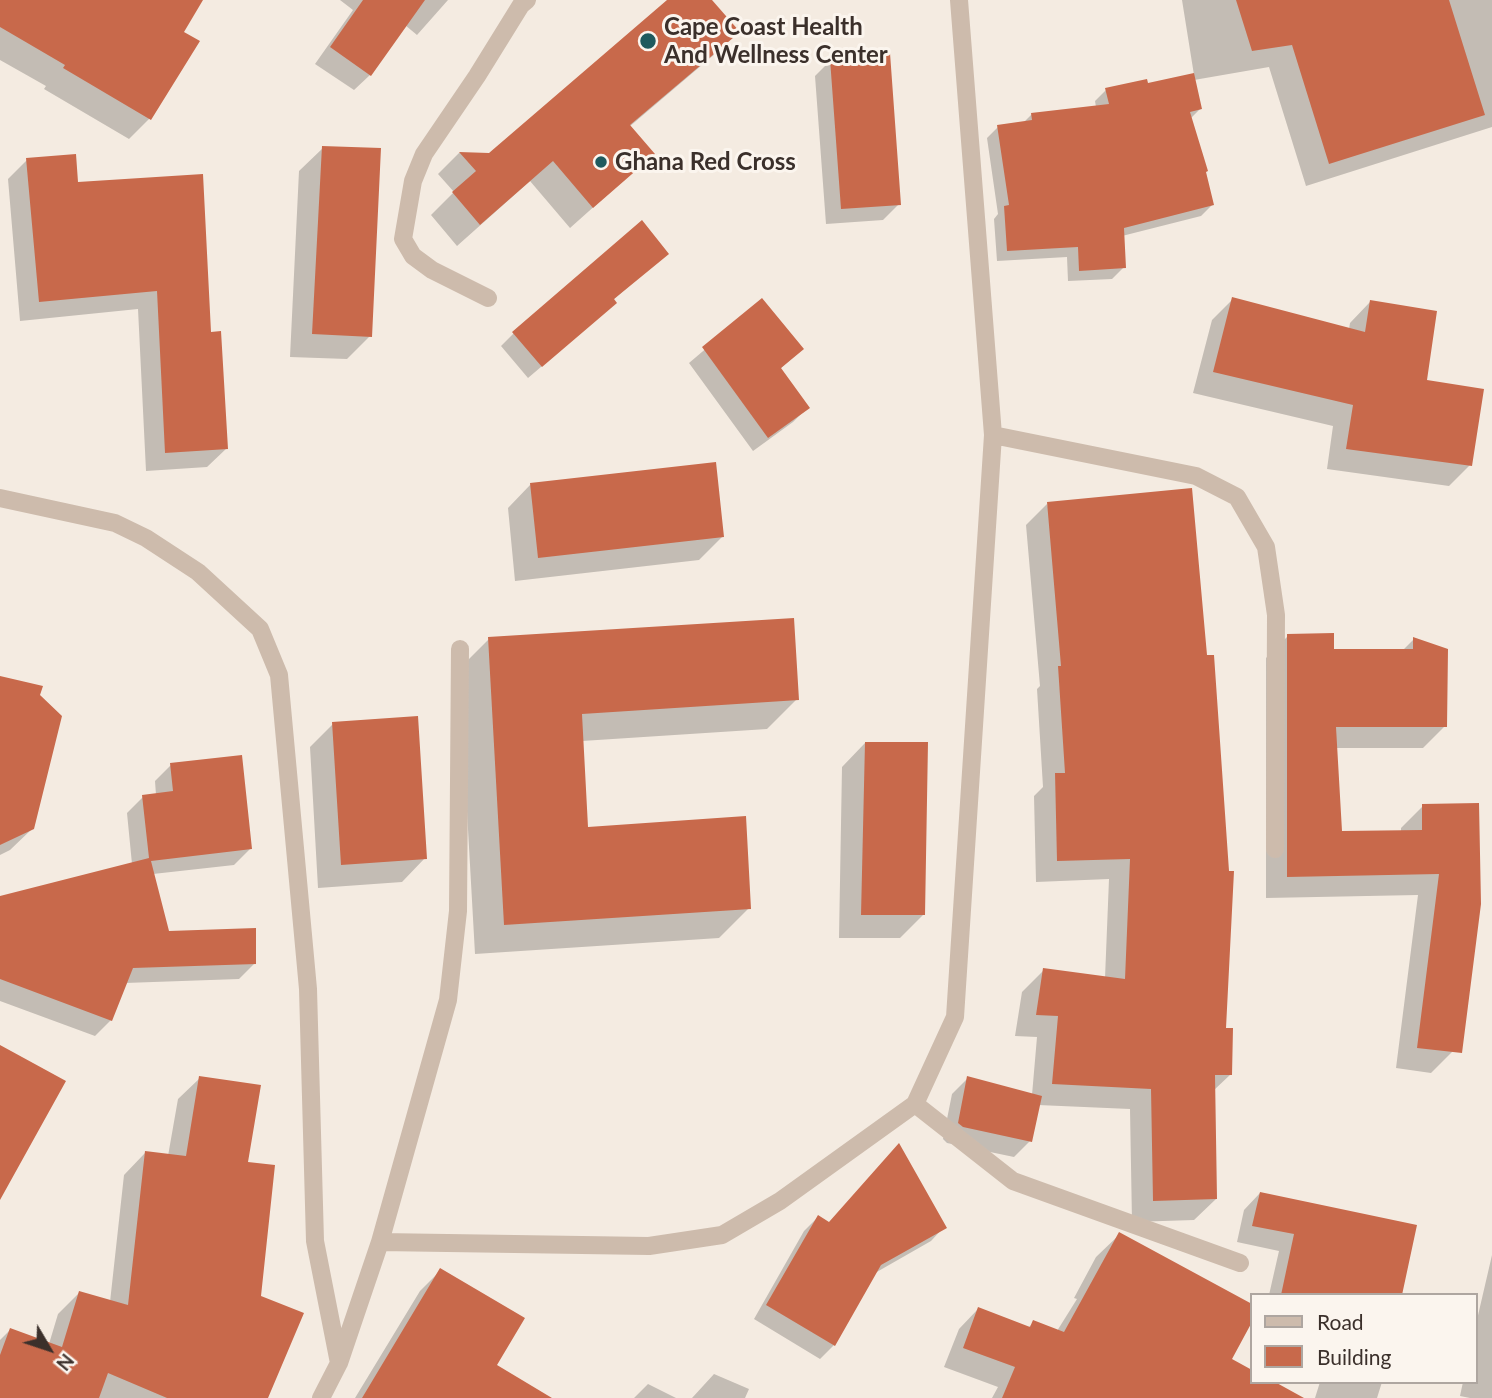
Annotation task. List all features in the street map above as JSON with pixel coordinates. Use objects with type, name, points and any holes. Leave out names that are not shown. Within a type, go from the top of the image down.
[{"type":"street","points":[[488,298],[432,270],[413,256],[403,239],[413,181],[424,154],[477,76],[520,5],[527,0]]},
{"type":"street","points":[[380,1242],[649,1246],[722,1235],[780,1201],[915,1104],[955,1017],[993,435],[958,0]]},
{"type":"street","points":[[993,435],[1196,476],[1237,496],[1266,547],[1276,615],[1275,849]]},
{"type":"street","points":[[0,498],[114,523],[146,538],[198,572],[260,629],[279,675],[308,989],[315,1241],[339,1363]]},
{"type":"street","points":[[321,1398],[339,1363],[380,1242],[448,1000],[458,911],[460,649]]},
{"type":"street","points":[[915,1104],[1013,1181],[1240,1263]]},
{"type":"building","points":[[0,0],[203,0],[184,32],[200,41],[151,120],[0,27]]},
{"type":"building","points":[[363,0],[425,0],[371,76],[330,47]]},
{"type":"building","points":[[667,0],[712,0],[740,32],[630,125],[655,154],[593,208],[553,161],[480,225],[452,192],[476,171],[459,152],[489,153]]},
{"type":"building","points":[[1236,0],[1449,0],[1485,115],[1329,164],[1292,45],[1252,51]]},
{"type":"building","points":[[890,53],[901,205],[841,209],[830,59]]},
{"type":"building","points":[[1194,73],[1202,109],[1190,112],[1208,171],[1206,172],[1214,205],[1124,228],[1126,268],[1079,271],[1078,247],[1007,251],[1004,206],[1009,205],[997,125],[1032,120],[1031,113],[1109,104],[1105,88],[1147,79],[1148,83]]},
{"type":"building","points":[[322,146],[381,148],[372,337],[312,334]]},
{"type":"building","points":[[76,154],[78,182],[203,174],[211,332],[221,331],[228,449],[165,453],[157,291],[39,302],[26,158]]},
{"type":"building","points":[[642,220],[669,254],[614,299],[617,303],[542,367],[512,332]]},
{"type":"building","points":[[1232,297],[1365,332],[1370,300],[1437,311],[1427,380],[1484,389],[1472,466],[1346,449],[1353,405],[1213,372]]},
{"type":"building","points":[[762,298],[804,349],[781,368],[810,408],[768,438],[702,347]]},
{"type":"building","points":[[716,462],[724,537],[538,558],[530,483]]},
{"type":"building","points":[[1192,488],[1207,655],[1214,655],[1229,871],[1234,871],[1226,1028],[1233,1028],[1232,1075],[1215,1075],[1217,1199],[1153,1201],[1151,1089],[1052,1084],[1058,1016],[1036,1015],[1043,968],[1125,979],[1130,859],[1057,861],[1055,773],[1065,773],[1058,666],[1061,666],[1047,502]]},
{"type":"building","points":[[794,618],[799,700],[582,714],[588,827],[746,816],[751,909],[504,925],[488,637]]},
{"type":"building","points":[[1334,633],[1334,649],[1413,649],[1413,637],[1448,649],[1447,727],[1336,727],[1342,831],[1422,830],[1422,804],[1479,803],[1481,904],[1462,1053],[1417,1048],[1439,874],[1287,877],[1287,634]]},
{"type":"building","points":[[0,676],[43,686],[40,695],[62,716],[34,829],[0,845]]},
{"type":"building","points":[[418,716],[427,859],[341,865],[332,722]]},
{"type":"building","points":[[865,742],[928,742],[925,915],[861,915]]},
{"type":"building","points":[[242,755],[252,849],[151,861],[169,931],[256,928],[256,964],[133,968],[112,1021],[0,979],[0,896],[149,858],[142,795],[173,791],[170,763]]},
{"type":"building","points":[[0,1045],[66,1081],[0,1200]]},
{"type":"building","points":[[199,1076],[261,1085],[248,1162],[275,1165],[261,1296],[304,1313],[268,1398],[167,1398],[108,1373],[99,1398],[0,1398],[0,1355],[10,1328],[62,1347],[79,1291],[128,1305],[145,1151],[186,1156]]},
{"type":"building","points":[[967,1076],[1042,1096],[1032,1142],[963,1127],[958,1123]]},
{"type":"building","points":[[899,1143],[947,1228],[881,1265],[835,1346],[766,1305],[818,1215],[829,1222]]},
{"type":"building","points":[[1260,1192],[1417,1225],[1402,1293],[1281,1293],[1294,1234],[1252,1226]]},
{"type":"building","points":[[1119,1232],[1250,1303],[1250,1326],[1232,1359],[1250,1369],[1250,1384],[1279,1384],[1304,1398],[1002,1398],[1015,1367],[963,1348],[978,1307],[1030,1327],[1033,1320],[1064,1332]]},
{"type":"building","points":[[440,1268],[525,1318],[497,1365],[552,1398],[362,1398]]},
{"type":"place","name":"Cape Coast Health And Wellness Center","points":[[648,41]]},
{"type":"place","name":"Ghana Red Cross","points":[[601,162]]}]
